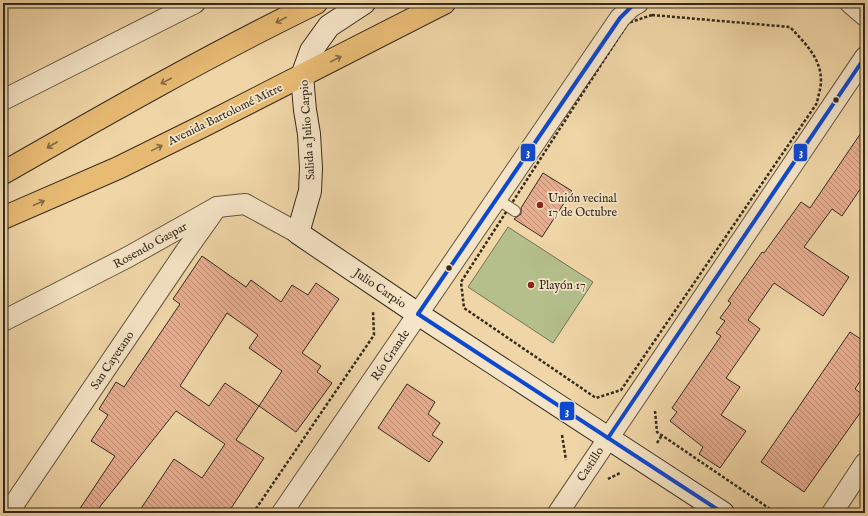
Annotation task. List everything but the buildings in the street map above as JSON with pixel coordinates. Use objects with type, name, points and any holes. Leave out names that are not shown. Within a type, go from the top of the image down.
[{"type":"main road","points":[[3,173],[105,114],[316,3]]},
{"type":"main road","name":"Avenida Bartolomé Mitre","points":[[3,218],[118,168],[444,3]]},
{"type":"street","points":[[3,100],[195,3]]},
{"type":"street","name":"Salida a Julio Carpio","points":[[298,233],[310,191],[311,168],[309,134],[302,76],[311,51],[329,26],[364,3]]},
{"type":"street","name":"Río Grande","points":[[282,513],[418,314],[508,205],[620,18],[631,7],[638,3]]},
{"type":"street","points":[[850,3],[865,16]]},
{"type":"street","name":"Castillo","points":[[558,513],[864,62]]},
{"type":"street","name":"Rosendo Gaspar","points":[[3,322],[128,257],[217,207],[245,204],[298,233]]},
{"type":"street","name":"San Cayetano","points":[[8,513],[217,207]]},
{"type":"street","name":"Julio Carpio","points":[[298,233],[418,314],[723,513]]},
{"type":"street","points":[[832,513],[865,463]]},
{"type":"path","points":[[652,15],[790,27],[810,49],[818,63],[821,81],[817,103],[621,390],[596,398],[464,308],[461,282],[508,205],[628,23],[652,15]]},
{"type":"path","points":[[253,513],[374,335],[373,305]]},
{"type":"path","points":[[657,432],[771,512],[776,513]]},
{"type":"path","points":[[562,434],[566,461]]},
{"type":"path","points":[[606,480],[623,471]]},
{"type":"green space","name":"Playón 17","points":[[508,227],[593,282],[553,343],[468,287]]},
{"type":"transit line","name":"3","points":[[638,3],[631,7],[620,18],[418,314],[723,513]]},
{"type":"transit line","name":"3","points":[[608,438],[865,57]]},
{"type":"place","name":"Unión vecinal 17 de Octubre","points":[[540,205]]},
{"type":"place","name":"Playón 17","points":[[531,285]]}]
